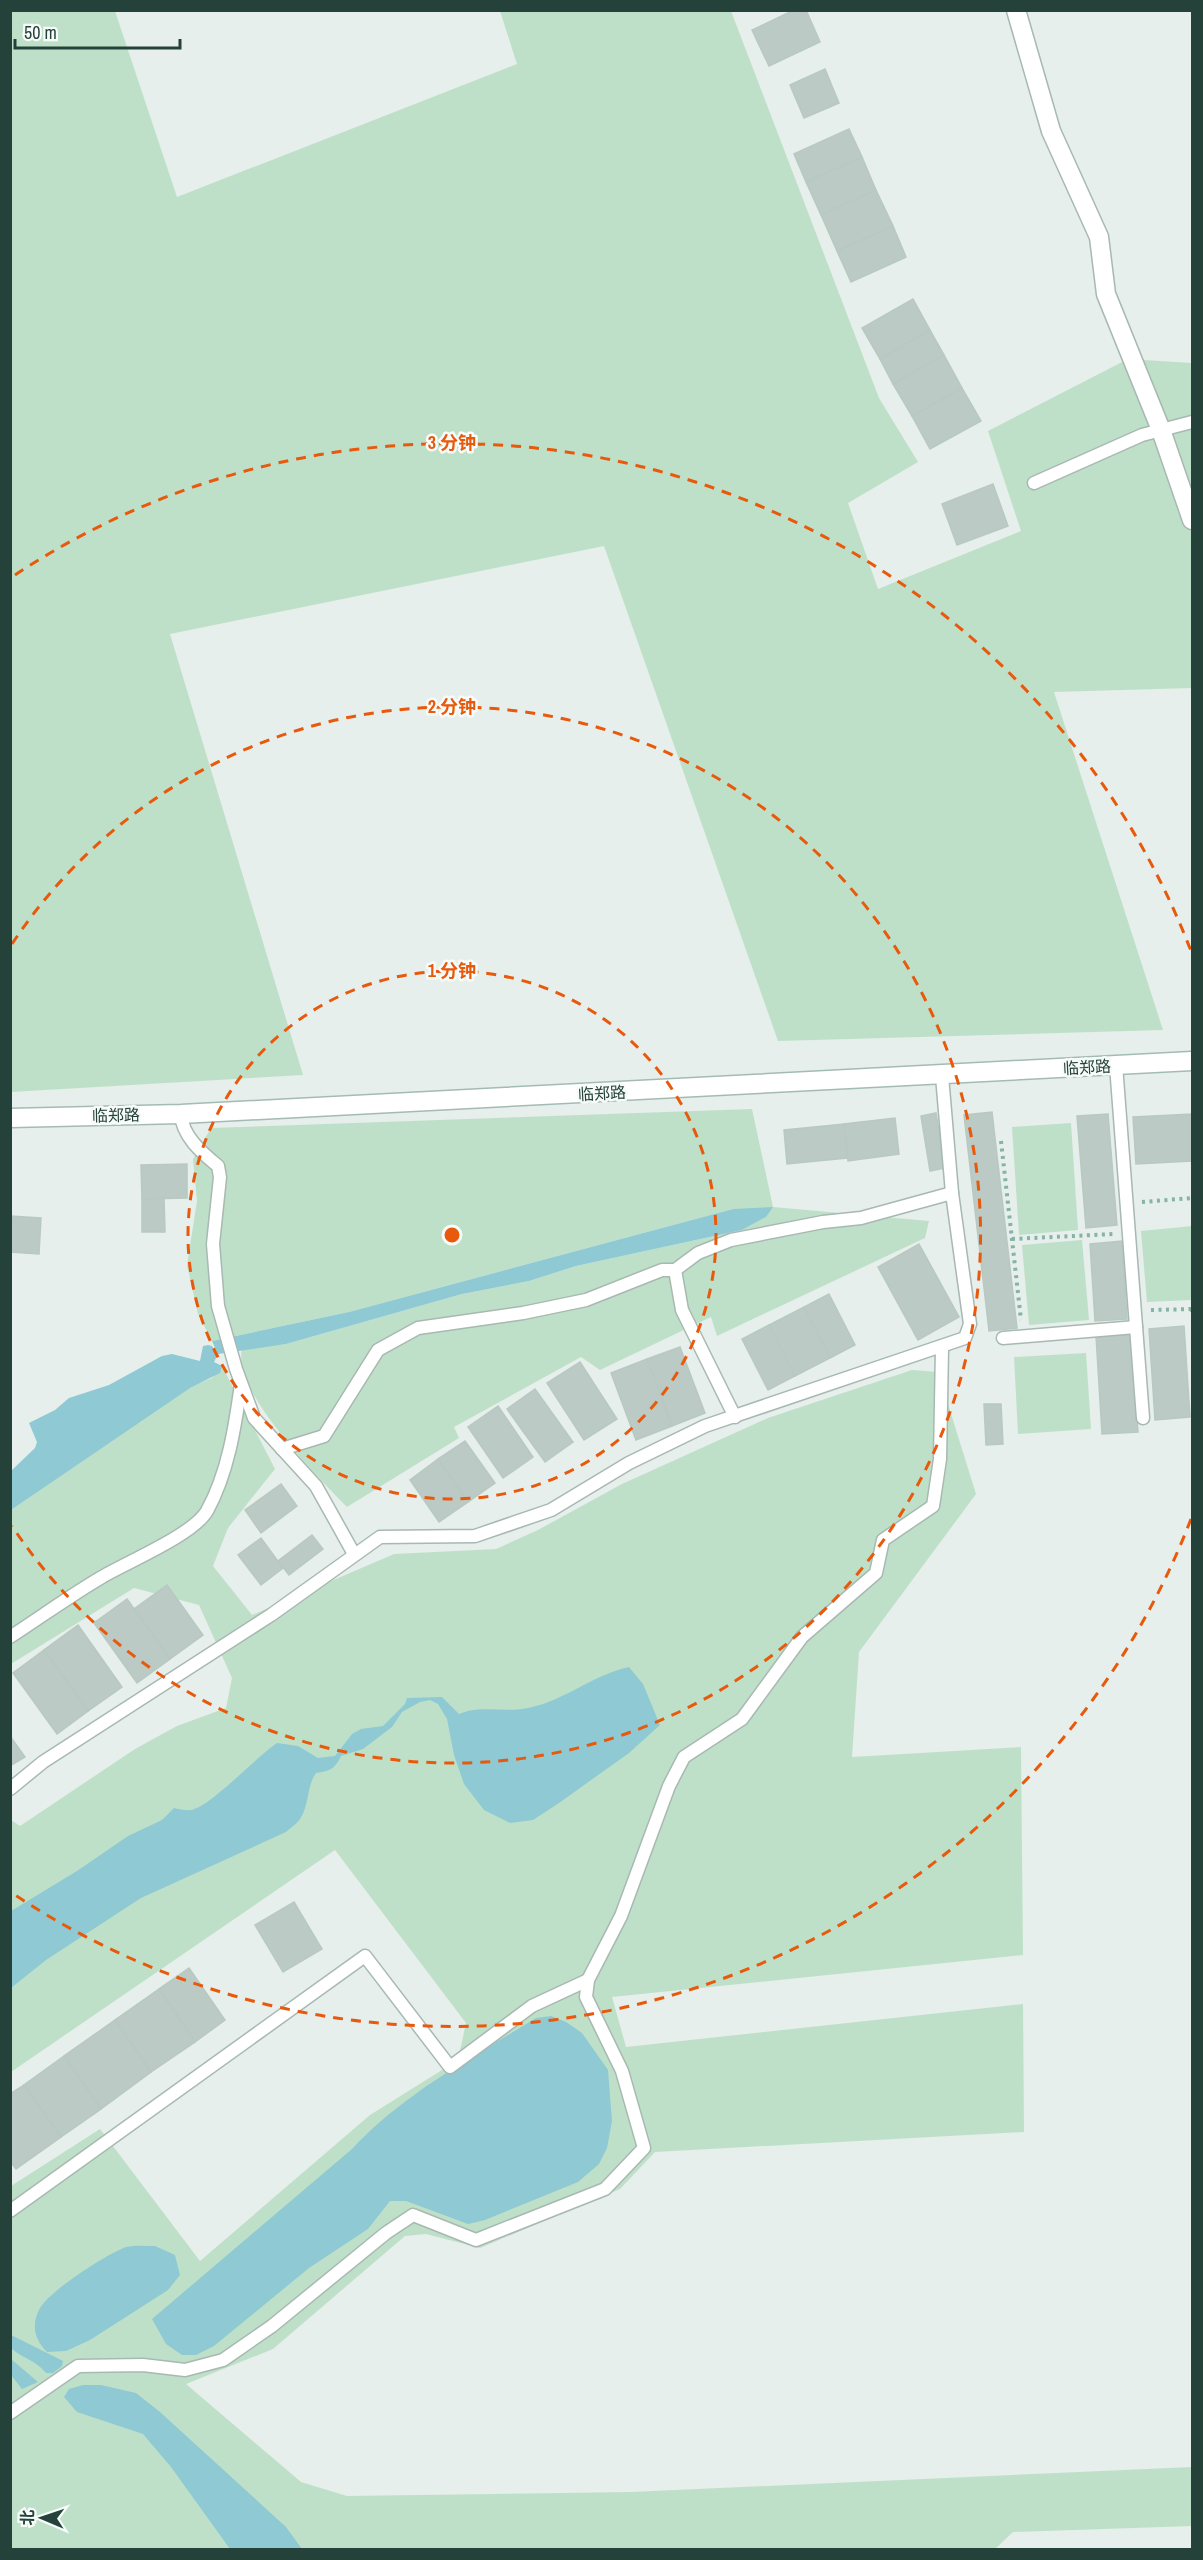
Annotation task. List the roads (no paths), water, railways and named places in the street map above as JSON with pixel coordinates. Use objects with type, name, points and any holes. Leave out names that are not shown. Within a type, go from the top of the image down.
[{"type":"main road","points":[[1016,10],[1051,130],[1099,237],[1106,294],[1161,430],[1192,520]]},
{"type":"main road","name":"临郑路","points":[[10,1118],[181,1114],[942,1076],[1192,1061]]},
{"type":"lane","points":[[1034,483],[1142,435],[1192,422]]},
{"type":"lane","points":[[1116,1065],[1143,1418]]},
{"type":"lane","points":[[10,1789],[43,1762],[271,1615],[380,1537],[475,1536],[551,1510],[629,1463],[705,1426],[942,1348],[965,1338],[970,1329],[952,1193],[942,1076]]},
{"type":"lane","points":[[181,1114],[181,1125],[202,1152],[218,1166],[220,1177],[213,1244],[218,1306],[254,1418],[316,1486],[354,1554]]},
{"type":"lane","points":[[282,1449],[324,1436],[378,1350],[418,1329],[523,1313],[586,1300],[662,1270],[675,1270],[698,1253],[731,1240],[823,1222],[861,1218],[952,1193]]},
{"type":"lane","points":[[675,1270],[682,1311],[735,1417]]},
{"type":"lane","points":[[1003,1338],[1136,1327]]},
{"type":"lane","points":[[10,2413],[78,2366],[143,2365],[185,2370],[223,2360],[272,2326],[386,2233],[413,2216],[476,2240],[605,2188],[644,2148],[622,2071],[586,1997],[588,1980],[621,1916],[669,1786],[684,1757],[742,1719],[802,1637],[876,1572],[883,1540],[933,1506],[940,1459],[942,1348]]},
{"type":"lane","points":[[10,1636],[102,1577],[165,1544],[205,1514],[221,1478],[235,1425],[241,1383]]},
{"type":"lane","points":[[10,2211],[365,1956],[450,2067],[532,2006],[588,1980]]},
{"type":"water","points":[[773,1207],[766,1217],[742,1230],[576,1266],[529,1281],[462,1294],[286,1344],[218,1354],[212,1341],[349,1312],[733,1209]]},
{"type":"water","points":[[203,1346],[212,1346],[217,1356],[214,1362],[222,1366],[220,1373],[190,1388],[11,1510],[11,1471],[35,1448],[37,1442],[29,1423],[55,1410],[69,1398],[109,1385],[162,1356],[172,1354],[200,1361]]},
{"type":"water","points":[[629,1667],[643,1684],[660,1725],[629,1753],[533,1820],[510,1823],[484,1810],[464,1784],[454,1755],[447,1719],[438,1704],[430,1700],[420,1702],[402,1712],[392,1727],[363,1749],[341,1756],[332,1769],[316,1773],[300,1819],[286,1832],[141,1898],[46,1960],[11,1988],[11,1911],[77,1871],[128,1836],[162,1820],[174,1808],[192,1810],[201,1806],[277,1743],[298,1746],[318,1758],[335,1756],[352,1734],[361,1729],[383,1726],[405,1704],[407,1698],[442,1697],[459,1714],[482,1709],[522,1709],[563,1696],[602,1676]]},
{"type":"water","points":[[551,2016],[566,2022],[582,2033],[608,2070],[612,2121],[607,2148],[599,2164],[578,2182],[485,2220],[468,2224],[406,2201],[390,2201],[368,2229],[309,2268],[214,2346],[196,2355],[182,2355],[166,2344],[152,2319],[352,2149],[393,2111],[464,2062],[536,2018]]},
{"type":"water","points":[[129,2246],[155,2246],[175,2255],[180,2275],[168,2290],[90,2340],[66,2351],[47,2352],[37,2338],[35,2327],[39,2310],[44,2302],[78,2274],[117,2251]]},
{"type":"water","points":[[11,2335],[63,2361],[62,2366],[53,2373],[46,2373],[38,2365],[11,2348]]},
{"type":"water","points":[[10,2359],[38,2382],[22,2389],[11,2375]]},
{"type":"water","points":[[83,2385],[101,2385],[136,2393],[160,2412],[286,2527],[302,2549],[230,2549],[171,2467],[143,2434],[77,2412],[64,2397],[69,2389]]}]
